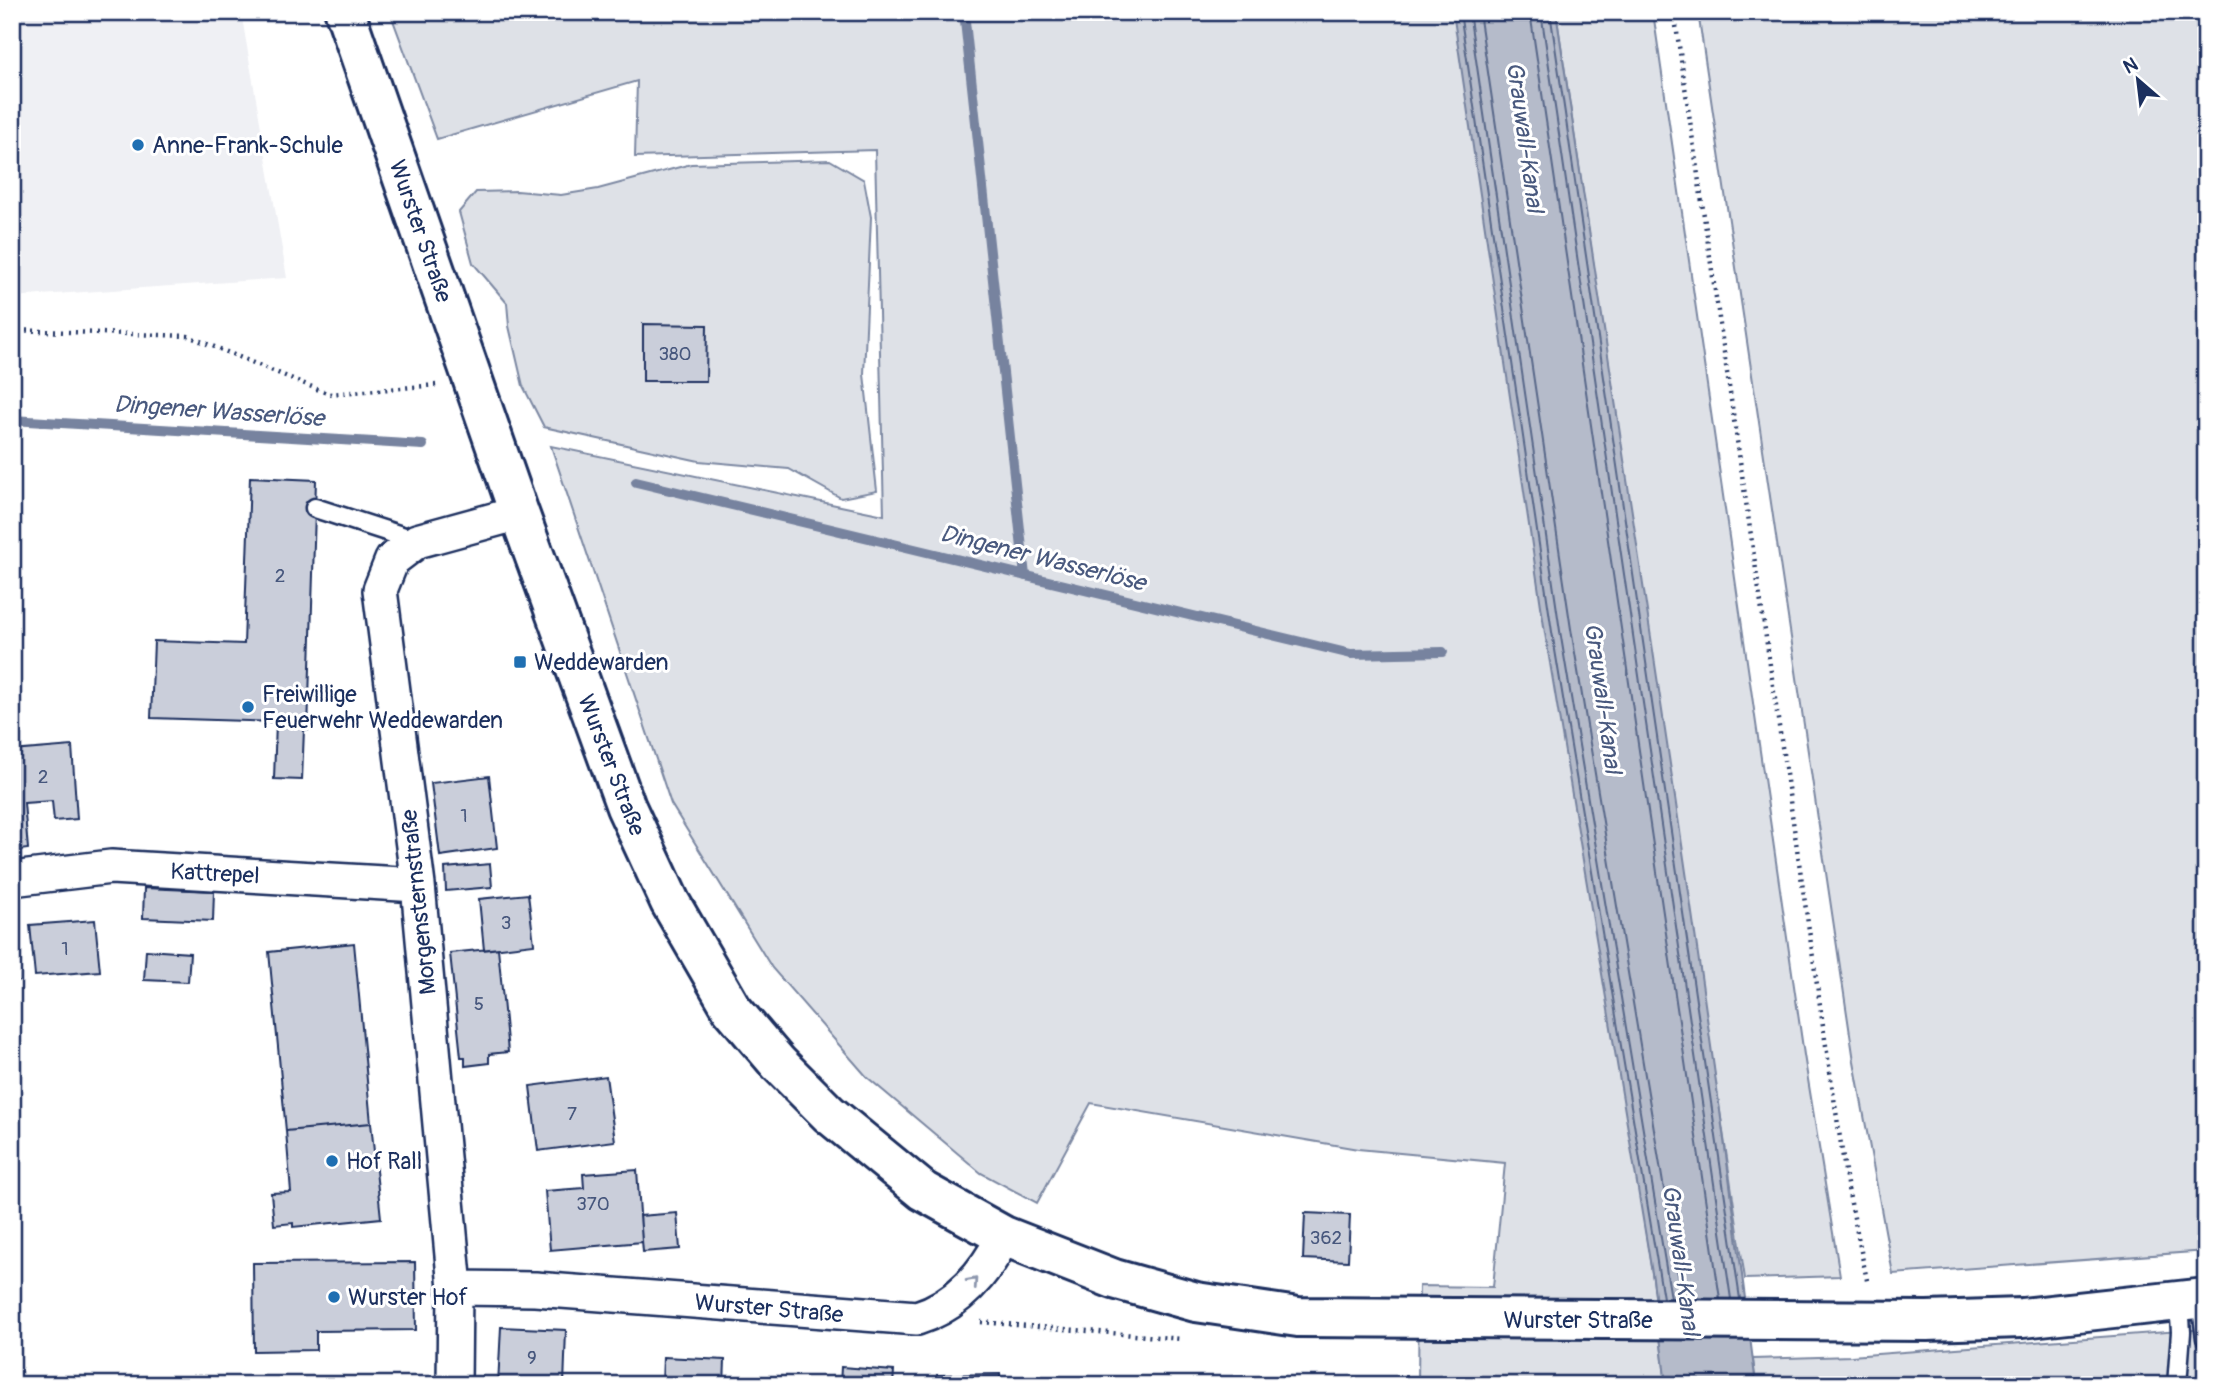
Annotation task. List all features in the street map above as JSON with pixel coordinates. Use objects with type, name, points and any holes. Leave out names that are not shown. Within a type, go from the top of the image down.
[{"type":"main road","name":"Wurster Straße","points":[[345,12],[472,382],[626,807],[670,902],[732,1009],[778,1063],[829,1114],[923,1191],[1004,1236],[1114,1279],[1207,1303],[1298,1317],[1870,1321],[2022,1318],[2195,1300]]},
{"type":"street","name":"Morgensternstraße","points":[[454,1385],[455,1288],[418,884],[380,590],[392,560],[417,541],[519,513]]},
{"type":"street","name":"Kattrepel","points":[[12,879],[111,867],[418,884]]},
{"type":"street","name":"Wurster Straße","points":[[455,1288],[536,1289],[906,1318],[929,1314],[956,1301],[992,1260],[1004,1236]]},
{"type":"lane","points":[[315,508],[417,541]]},
{"type":"lane","points":[[2195,1300],[2206,1338]]},
{"type":"lane","points":[[2177,1385],[2181,1332],[2195,1300]]},
{"type":"path","points":[[1674,12],[1847,1184],[1869,1290],[1870,1321]]},
{"type":"path","points":[[12,330],[188,336],[329,394],[472,382]]},
{"type":"shaded area","name":"Anne-Frank-Schule","points":[[12,12],[241,12],[287,278],[12,297]]},
{"type":"shaded area","points":[[390,12],[1454,12],[1653,1279],[1666,1385],[1418,1385],[1419,1286],[1493,1287],[1505,1163],[1358,1149],[1091,1103],[1037,1203],[981,1173],[867,1077],[772,968],[671,804],[551,446],[884,515],[875,150],[635,157],[637,81],[437,139]]},
{"type":"shaded area","points":[[1556,12],[1653,12],[1804,1055],[1840,1276],[1745,1279]]},
{"type":"shaded area","points":[[1698,12],[2206,12],[2206,1251],[1893,1274],[1854,1061]]},
{"type":"shaded area","points":[[830,160],[864,180],[871,217],[864,374],[877,491],[841,498],[789,469],[699,461],[544,427],[523,386],[509,326],[507,303],[473,263],[459,212],[476,192],[517,191],[561,195],[598,189],[691,164]]},
{"type":"shaded area","points":[[2206,1329],[2206,1385],[1756,1385],[1753,1359],[1851,1356]]},
{"type":"water","name":"Grauwall-Kanal","points":[[1453,12],[1556,12],[1686,869],[1756,1385],[1666,1385],[1653,1279],[1545,633]]},
{"type":"building","points":[[643,324],[707,325],[706,381],[643,381]]},
{"type":"building","points":[[250,477],[316,480],[308,730],[304,729],[302,780],[274,779],[276,722],[151,718],[154,641],[244,644]]},
{"type":"building","points":[[72,746],[77,819],[54,821],[52,801],[24,803],[28,849],[12,851],[12,751]]},
{"type":"building","points":[[489,776],[497,848],[440,856],[431,783]]},
{"type":"building","points":[[490,864],[492,887],[446,891],[445,868]]},
{"type":"building","points":[[144,888],[214,891],[213,921],[143,918]]},
{"type":"building","points":[[528,894],[534,944],[484,950],[479,899]]},
{"type":"building","points":[[95,920],[100,971],[35,976],[30,925]]},
{"type":"building","points":[[12,928],[16,928],[18,981],[12,981]]},
{"type":"building","points":[[354,943],[371,1123],[286,1131],[269,952]]},
{"type":"building","points":[[498,948],[508,1052],[489,1054],[489,1063],[465,1066],[465,1057],[461,1057],[450,953]]},
{"type":"building","points":[[146,950],[190,953],[188,982],[144,980]]},
{"type":"building","points":[[606,1076],[615,1141],[538,1151],[530,1086]]},
{"type":"building","name":"Hof Rall","points":[[371,1123],[381,1218],[293,1227],[293,1223],[274,1225],[271,1193],[291,1192],[286,1131]]},
{"type":"building","points":[[637,1170],[642,1242],[550,1250],[545,1191],[584,1188],[583,1174]]},
{"type":"building","points":[[677,1213],[680,1249],[643,1252],[640,1216]]},
{"type":"building","points":[[1305,1213],[1350,1215],[1348,1261],[1303,1259]]},
{"type":"building","name":"Wurster Hof","points":[[415,1262],[416,1330],[316,1331],[316,1350],[254,1351],[253,1263]]},
{"type":"building","points":[[501,1327],[566,1330],[564,1385],[498,1385]]},
{"type":"building","points":[[663,1357],[725,1360],[724,1385],[662,1385]]},
{"type":"building","points":[[841,1367],[894,1371],[893,1385],[840,1385]]},
{"type":"building","points":[[1000,1374],[1000,1385],[937,1385],[937,1375]]},
{"type":"waterway","points":[[964,12],[1025,576]]},
{"type":"waterway","name":"Dingener Wasserlöse","points":[[12,420],[423,445]]},
{"type":"waterway","name":"Dingener Wasserlöse","points":[[636,482],[1351,654],[1443,652]]},
{"type":"place","name":"Anne-Frank-Schule","points":[[138,145]]},
{"type":"place","name":"Weddewarden","points":[[520,662]]},
{"type":"place","name":"Freiwillige Feuerwehr Weddewarden","points":[[248,707]]},
{"type":"place","name":"Hof Rall","points":[[332,1161]]},
{"type":"place","name":"Wurster Hof","points":[[334,1297]]}]
